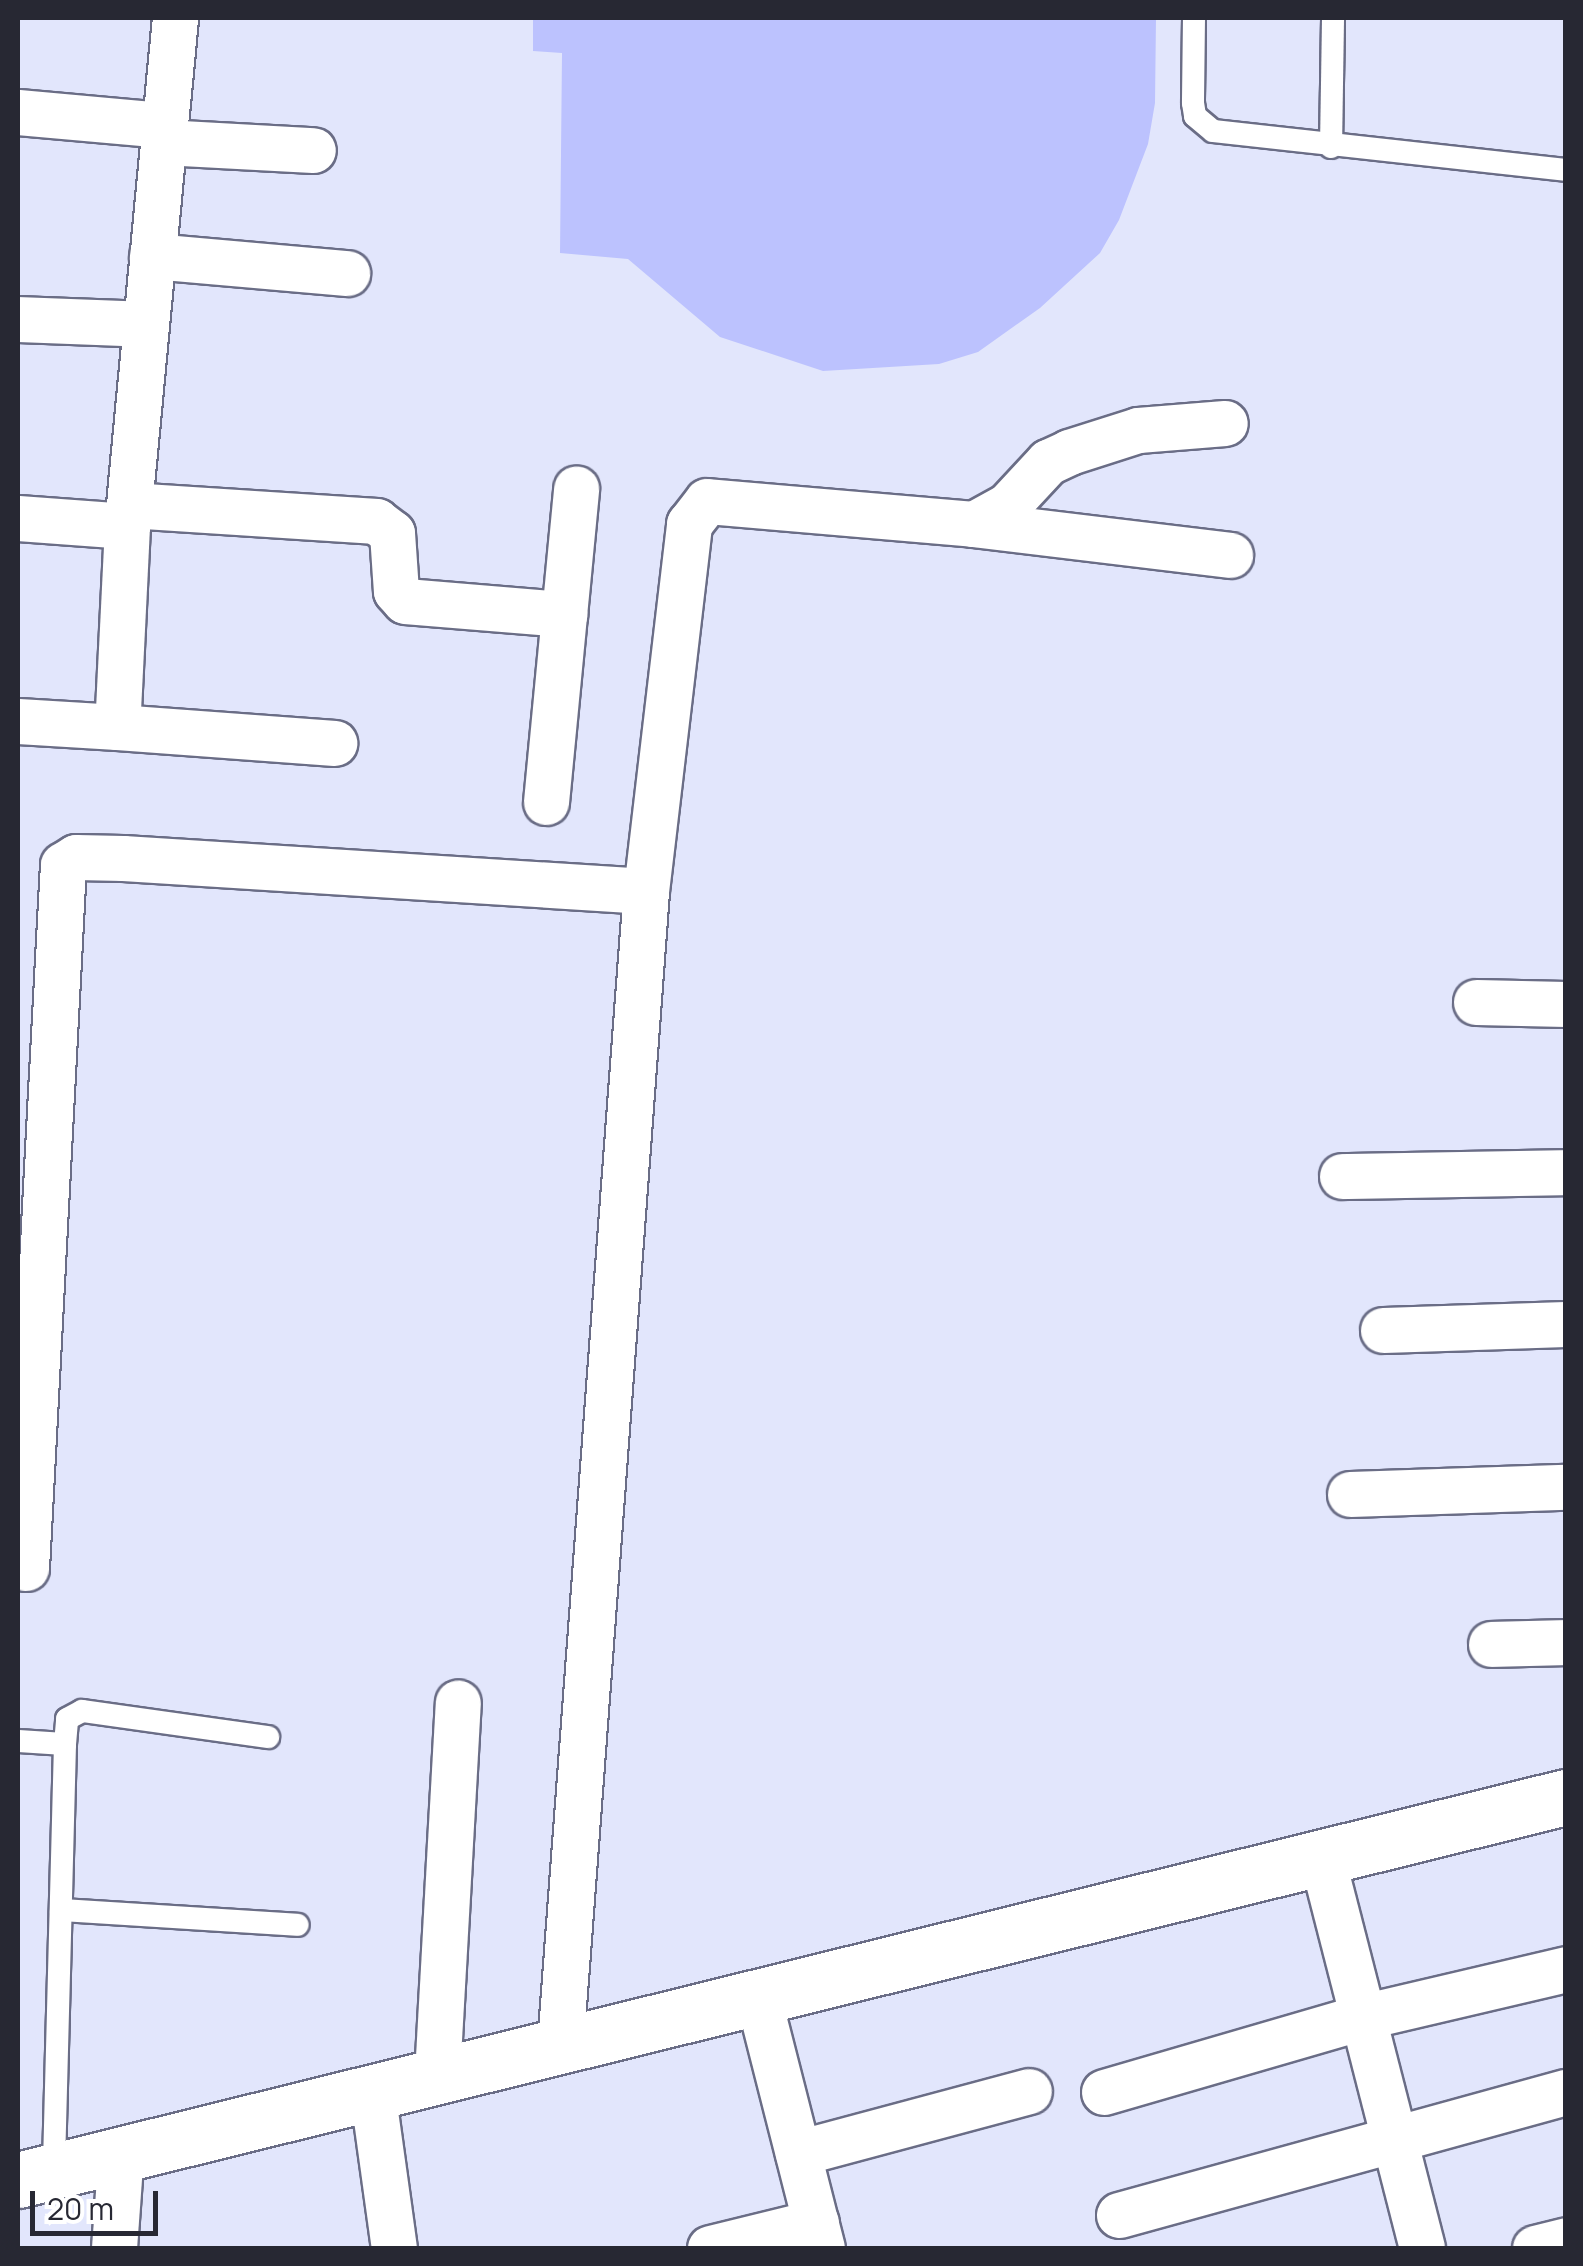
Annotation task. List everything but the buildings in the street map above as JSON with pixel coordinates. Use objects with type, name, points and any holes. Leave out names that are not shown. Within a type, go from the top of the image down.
[{"type":"street","points":[[117,726],[128,516],[175,18]]},
{"type":"street","points":[[18,112],[313,150]]},
{"type":"street","points":[[152,256],[347,273]]},
{"type":"street","points":[[18,319],[146,324]]},
{"type":"street","points":[[974,524],[1008,505],[1048,462],[1068,452],[1138,430],[1224,423]]},
{"type":"street","points":[[546,802],[576,488]]},
{"type":"street","points":[[560,2045],[646,891],[689,524],[696,509],[728,498],[1230,555]]},
{"type":"street","points":[[18,518],[128,516],[376,522],[392,533],[396,590],[404,601],[564,614]]},
{"type":"street","points":[[18,721],[334,744]]},
{"type":"street","points":[[26,1568],[62,870],[67,860],[646,891]]},
{"type":"street","points":[[1476,1002],[1566,1004]]},
{"type":"street","points":[[1342,1176],[1566,1172]]},
{"type":"street","points":[[1383,1330],[1566,1324]]},
{"type":"street","points":[[1350,1494],[1566,1488]]},
{"type":"street","points":[[1491,1644],[1566,1642]]},
{"type":"street","points":[[437,2075],[458,1703]]},
{"type":"street","points":[[36,2175],[121,2150],[1323,1862],[1566,1797]]},
{"type":"street","points":[[1323,1862],[1422,2248]]},
{"type":"street","points":[[1104,2092],[1362,2017],[1566,1969]]},
{"type":"street","points":[[710,2248],[819,2235],[758,1998]]},
{"type":"street","points":[[372,2090],[394,2248]]},
{"type":"street","points":[[798,2153],[1029,2091]]},
{"type":"street","points":[[1120,2215],[1566,2092]]},
{"type":"street","points":[[114,2248],[121,2150]]},
{"type":"street","points":[[1535,2248],[1566,2240]]},
{"type":"lane","points":[[1194,18],[1192,103],[1202,124],[1331,147],[1566,170]]},
{"type":"lane","points":[[1331,147],[1333,18]]},
{"type":"lane","points":[[36,2175],[61,1910],[67,1719],[82,1711],[268,1738]]},
{"type":"lane","points":[[18,1741],[65,1744]]},
{"type":"lane","points":[[61,1910],[298,1925]]},
{"type":"shaded area","points":[[533,18],[1156,18],[1155,103],[1148,144],[1119,220],[1100,253],[1040,308],[978,352],[939,364],[823,371],[720,337],[628,259],[560,253],[562,53],[533,51]]}]
